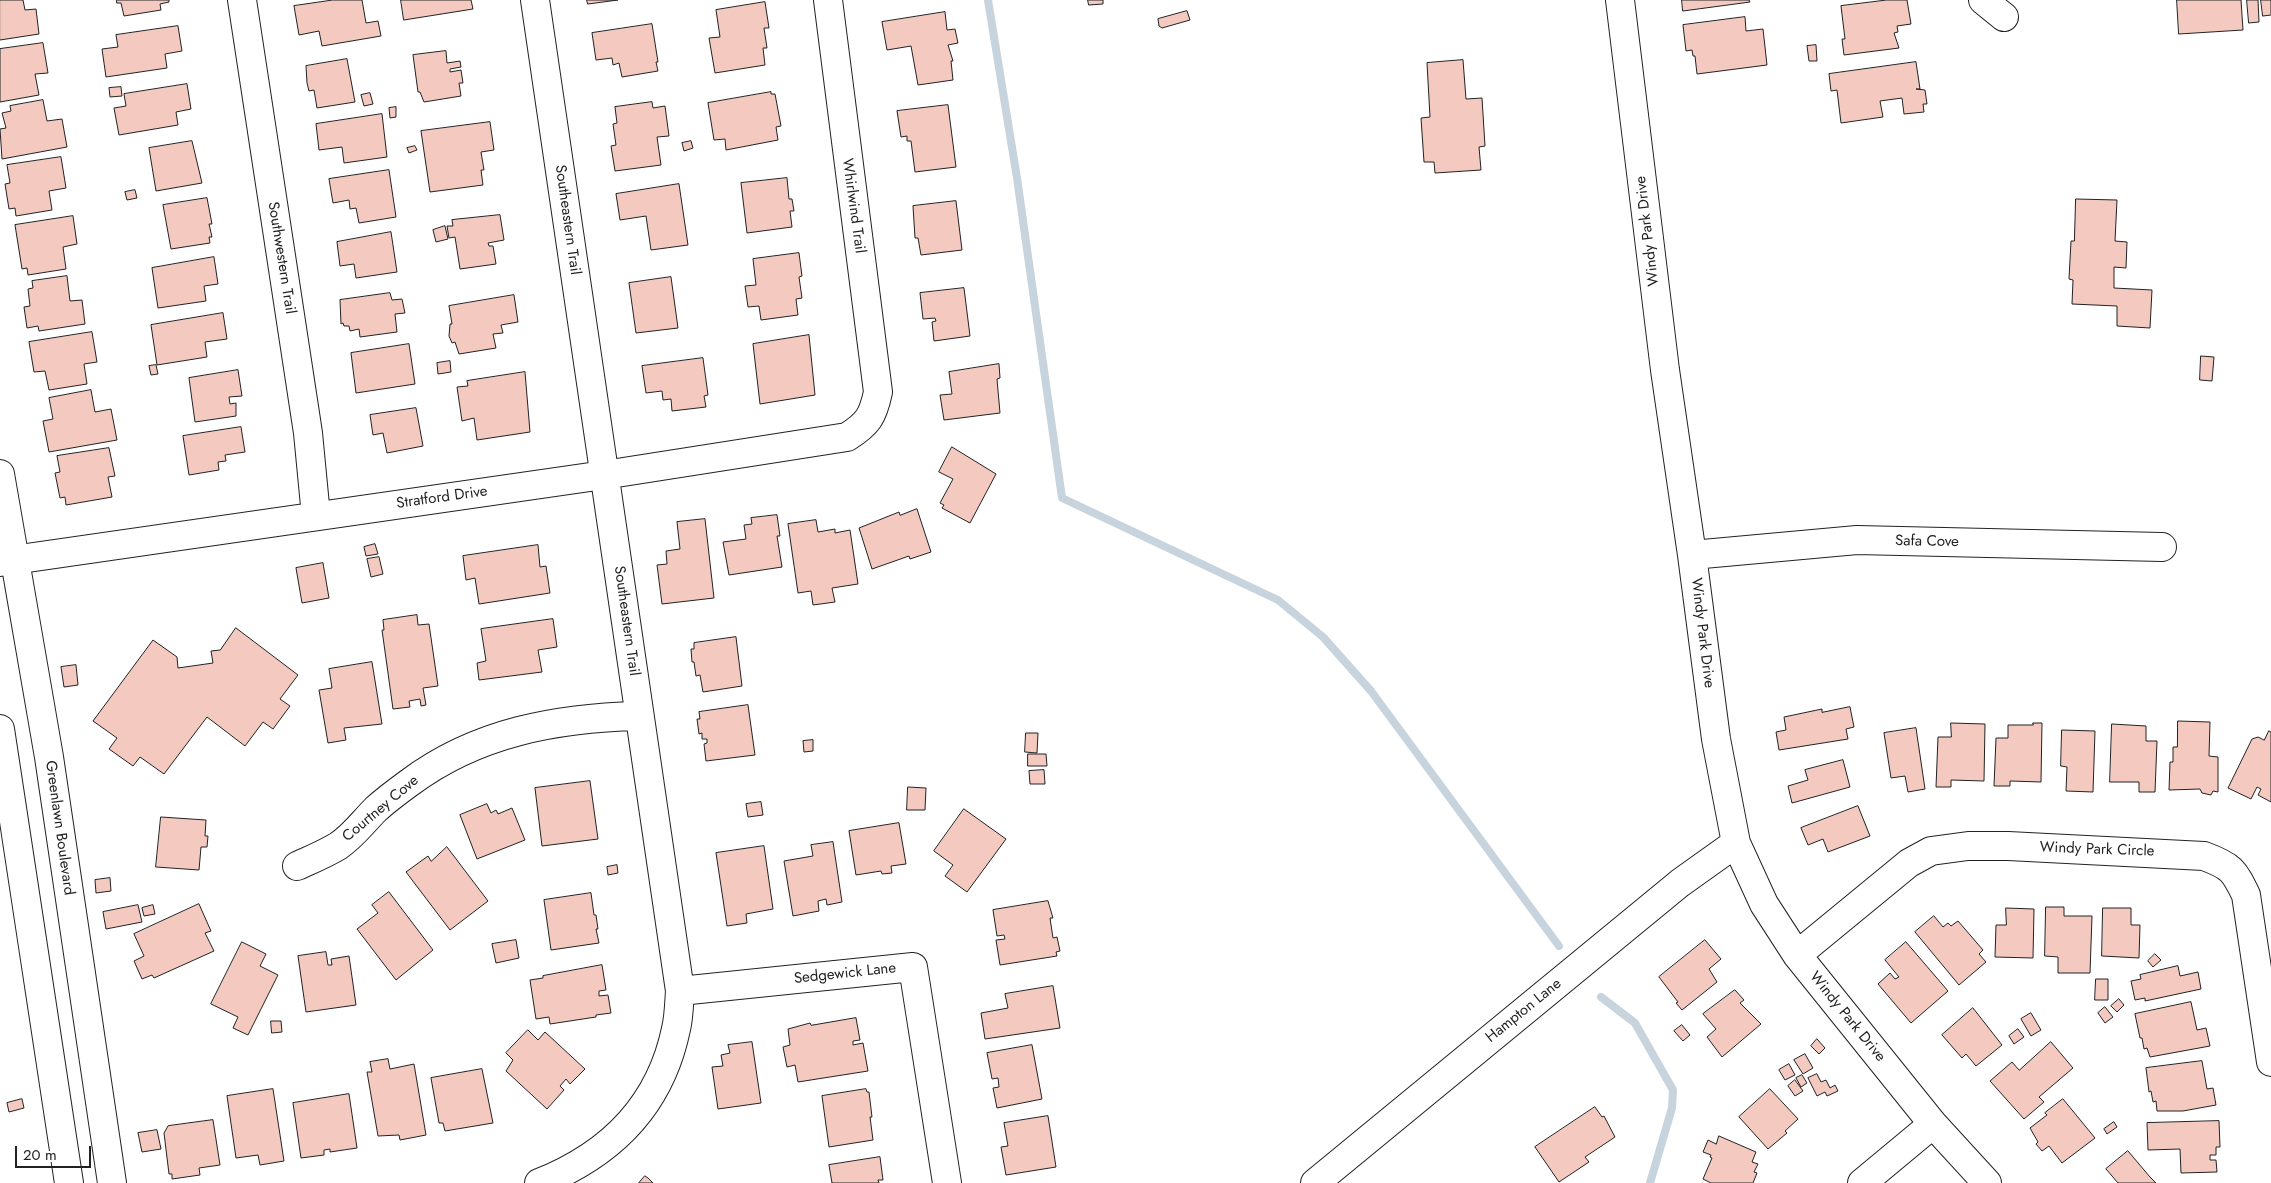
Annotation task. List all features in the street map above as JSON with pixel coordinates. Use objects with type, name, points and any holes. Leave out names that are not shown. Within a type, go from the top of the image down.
[{"type":"street","name":"Southwestern Trail","points":[[242,0],[308,433],[316,516]]},
{"type":"street","name":"Southeastern Trail","points":[[535,0],[680,991],[676,1028],[666,1064],[649,1098],[626,1128],[598,1153],[566,1172],[539,1183]]},
{"type":"street","name":"Whirlwind Trail","points":[[828,0],[878,392],[874,412]]},
{"type":"street","name":"Windy Park Drive","points":[[1620,0],[1665,370],[1716,739],[1736,843],[1764,904],[1797,955],[1933,1124],[1988,1183]]},
{"type":"street","name":"Stratford Drive","points":[[7,561],[604,475],[847,437],[863,427],[874,412]]},
{"type":"street","name":"Greenlawn Boulevard","points":[[0,474],[7,561],[49,757],[112,1183]]},
{"type":"street","name":"Safa Cove","points":[[1692,555],[1857,540],[2162,547]]},
{"type":"street","name":"Courtney Cove","points":[[297,866],[338,846],[355,832],[376,810],[410,782],[446,760],[486,741],[527,728],[570,720],[639,716]]},
{"type":"street","points":[[0,729],[69,1183]]},
{"type":"street","name":"Hampton Lane","points":[[1315,1183],[1680,883],[1736,843]]},
{"type":"street","name":"Windy Park Circle","points":[[1797,955],[1909,863],[1931,851],[1968,846],[2008,846],[2204,856],[2226,864],[2237,878],[2246,895],[2271,1062]]},
{"type":"street","name":"Sedgewick Lane","points":[[680,991],[913,967],[947,1183]]},
{"type":"street","points":[[1862,1183],[1933,1124]]},
{"type":"building","points":[[0,0],[23,0],[25,10],[36,9],[39,34],[0,40]]},
{"type":"building","points":[[117,0],[169,0],[169,2],[160,4],[161,10],[124,16],[121,3],[117,3]]},
{"type":"building","points":[[333,0],[362,0],[366,23],[378,21],[381,36],[322,46],[319,31],[299,35],[294,6]]},
{"type":"building","points":[[401,0],[471,0],[473,9],[404,20]]},
{"type":"building","points":[[587,0],[618,0],[588,4]]},
{"type":"building","points":[[1088,0],[1103,0],[1103,4],[1089,5]]},
{"type":"building","points":[[1682,0],[1749,0],[1750,2],[1683,11]]},
{"type":"building","points":[[1887,0],[1907,0],[1911,24],[1897,26],[1898,32],[1894,33],[1899,48],[1844,55],[1842,39],[1845,39],[1841,6]]},
{"type":"building","points":[[2177,0],[2241,0],[2243,30],[2179,34]]},
{"type":"building","points":[[2247,0],[2258,0],[2259,22],[2249,23]]},
{"type":"building","points":[[2261,0],[2271,0],[2271,15],[2263,16]]},
{"type":"building","points":[[765,2],[769,28],[764,28],[767,48],[763,48],[765,65],[715,73],[709,38],[720,37],[716,10]]},
{"type":"building","points":[[1187,11],[1190,20],[1162,28],[1159,26],[1158,19]]},
{"type":"building","points":[[945,12],[947,30],[955,29],[958,43],[948,45],[953,61],[951,61],[953,80],[918,85],[911,46],[887,50],[882,22]]},
{"type":"building","points":[[1745,17],[1746,31],[1763,29],[1767,65],[1697,74],[1695,56],[1693,56],[1692,50],[1686,51],[1683,25]]},
{"type":"building","points":[[652,24],[658,71],[622,77],[619,63],[613,65],[612,58],[596,60],[592,33]]},
{"type":"building","points":[[178,26],[182,51],[165,54],[167,68],[106,77],[102,49],[118,47],[116,35]]},
{"type":"building","points":[[43,43],[48,73],[35,74],[39,95],[0,102],[0,49]]},
{"type":"building","points":[[1816,45],[1817,61],[1809,61],[1807,46]]},
{"type":"building","points":[[446,51],[447,63],[460,61],[461,67],[450,69],[450,72],[461,70],[463,83],[459,83],[461,96],[424,102],[420,92],[418,92],[413,55]]},
{"type":"building","points":[[347,59],[355,102],[317,108],[314,90],[309,91],[306,66]]},
{"type":"building","points":[[1463,60],[1466,99],[1482,98],[1485,146],[1479,147],[1481,170],[1435,173],[1434,162],[1424,162],[1421,118],[1430,117],[1427,63]]},
{"type":"building","points":[[1916,62],[1920,89],[1916,89],[1925,90],[1927,104],[1923,104],[1924,112],[1904,114],[1902,98],[1880,101],[1883,117],[1841,123],[1837,90],[1831,91],[1829,74]]},
{"type":"building","points":[[187,84],[191,109],[176,112],[178,125],[119,135],[114,108],[126,106],[124,94]]},
{"type":"building","points":[[121,87],[122,96],[110,97],[109,88]]},
{"type":"building","points":[[771,92],[771,94],[775,94],[781,126],[776,127],[778,140],[726,150],[725,139],[714,140],[708,103]]},
{"type":"building","points":[[370,93],[373,104],[364,106],[361,95]]},
{"type":"building","points":[[43,100],[47,121],[62,119],[67,147],[2,159],[0,129],[6,128],[2,113],[11,111],[10,106]]},
{"type":"building","points":[[652,102],[653,108],[665,106],[669,136],[657,137],[661,165],[615,171],[611,146],[616,145],[613,124],[617,123],[615,107]]},
{"type":"building","points":[[948,105],[956,167],[915,172],[911,141],[907,141],[907,136],[901,137],[897,111]]},
{"type":"building","points":[[396,107],[396,117],[390,118],[389,108]]},
{"type":"building","points":[[382,114],[387,157],[344,163],[342,147],[319,150],[316,124]]},
{"type":"building","points":[[490,122],[494,150],[481,152],[484,170],[481,170],[483,185],[430,192],[421,131]]},
{"type":"building","points":[[192,141],[202,183],[156,191],[149,148]]},
{"type":"building","points":[[691,141],[693,148],[684,151],[682,143]]},
{"type":"building","points":[[415,146],[417,150],[409,153],[407,148]]},
{"type":"building","points":[[61,157],[66,188],[49,191],[52,210],[16,216],[15,208],[9,209],[5,184],[10,183],[7,165]]},
{"type":"building","points":[[389,170],[396,217],[359,223],[356,208],[350,209],[349,200],[333,203],[329,179]]},
{"type":"building","points":[[787,178],[789,199],[792,199],[794,211],[790,211],[792,227],[747,233],[741,183]]},
{"type":"building","points":[[679,184],[688,245],[651,250],[646,216],[620,220],[616,194]]},
{"type":"building","points":[[135,190],[137,198],[127,200],[125,192]]},
{"type":"building","points":[[207,198],[212,224],[209,224],[212,237],[209,237],[210,243],[171,249],[163,205]]},
{"type":"building","points":[[2076,199],[2117,200],[2115,241],[2127,242],[2126,268],[2114,267],[2114,288],[2152,290],[2150,328],[2117,326],[2117,306],[2072,304],[2073,280],[2069,279],[2071,241],[2074,241]]},
{"type":"building","points":[[956,201],[962,250],[921,255],[918,238],[915,238],[913,206]]},
{"type":"building","points":[[500,215],[504,240],[488,243],[489,246],[493,246],[496,264],[460,269],[455,237],[449,238],[447,226],[453,226],[452,220]]},
{"type":"building","points":[[73,216],[77,244],[63,247],[66,269],[28,275],[27,268],[22,269],[15,225]]},
{"type":"building","points":[[445,226],[448,239],[436,242],[433,230]]},
{"type":"building","points":[[391,232],[397,272],[356,278],[354,264],[340,266],[337,242]]},
{"type":"building","points":[[799,253],[802,276],[799,277],[802,298],[796,299],[798,315],[761,320],[759,306],[748,307],[745,286],[756,285],[753,259]]},
{"type":"building","points":[[214,257],[218,284],[204,286],[206,301],[158,308],[152,268]]},
{"type":"building","points":[[67,276],[70,301],[82,300],[85,324],[39,331],[38,326],[27,328],[24,307],[30,306],[28,289],[33,288],[32,281]]},
{"type":"building","points":[[671,277],[678,328],[636,333],[629,283]]},
{"type":"building","points":[[964,288],[970,336],[934,341],[932,322],[936,321],[935,318],[923,319],[920,293]]},
{"type":"building","points":[[390,293],[392,300],[402,299],[405,313],[395,314],[397,332],[360,337],[359,329],[350,331],[349,326],[341,324],[340,300]]},
{"type":"building","points":[[514,295],[518,322],[501,325],[503,333],[493,334],[496,348],[459,354],[455,342],[452,343],[449,336],[450,324],[452,324],[449,306]]},
{"type":"building","points":[[223,313],[227,339],[205,342],[207,357],[157,365],[151,325]]},
{"type":"building","points":[[92,332],[97,362],[84,364],[87,384],[49,390],[45,371],[34,372],[29,342]]},
{"type":"building","points":[[809,335],[815,395],[760,404],[753,344]]},
{"type":"building","points":[[409,344],[415,384],[356,393],[351,353]]},
{"type":"building","points":[[2201,356],[2214,357],[2212,381],[2200,380]]},
{"type":"building","points":[[703,358],[708,395],[704,396],[706,407],[672,411],[671,399],[663,400],[662,391],[646,393],[642,366]]},
{"type":"building","points":[[450,361],[451,372],[438,374],[437,363]]},
{"type":"building","points":[[999,364],[1000,378],[997,379],[1000,413],[944,420],[940,395],[952,394],[949,372]]},
{"type":"building","points":[[156,365],[158,374],[151,375],[149,366]]},
{"type":"building","points":[[238,370],[242,396],[229,397],[230,404],[236,403],[236,416],[195,422],[189,378]]},
{"type":"building","points":[[525,372],[530,432],[477,440],[474,418],[462,421],[457,387],[468,386],[467,381]]},
{"type":"building","points":[[91,390],[95,412],[111,409],[117,440],[49,452],[43,421],[53,419],[49,398]]},
{"type":"building","points":[[416,408],[423,446],[387,453],[383,433],[373,435],[370,415]]},
{"type":"building","points":[[241,427],[245,452],[225,455],[226,461],[218,462],[219,470],[189,475],[183,436]]},
{"type":"building","points":[[952,447],[996,474],[970,523],[942,508],[944,505],[940,503],[953,479],[939,472]]},
{"type":"building","points":[[109,448],[115,476],[108,477],[112,497],[66,505],[65,497],[60,498],[55,473],[60,472],[57,456]]},
{"type":"building","points":[[917,509],[931,552],[910,559],[909,556],[872,569],[859,528],[899,512],[900,515]]},
{"type":"building","points":[[777,515],[780,536],[777,536],[782,567],[729,575],[723,542],[746,539],[744,525],[752,524],[751,518]]},
{"type":"building","points":[[705,519],[714,598],[662,604],[657,565],[667,564],[666,551],[680,549],[677,522]]},
{"type":"building","points":[[816,520],[818,532],[835,529],[835,533],[850,530],[858,584],[832,588],[835,602],[813,605],[811,591],[798,593],[788,524]]},
{"type":"building","points":[[375,544],[378,554],[366,556],[364,547]]},
{"type":"building","points":[[538,545],[540,567],[546,566],[550,593],[479,604],[475,578],[466,580],[463,556]]},
{"type":"building","points":[[379,557],[383,574],[371,577],[367,559]]},
{"type":"building","points":[[323,563],[329,598],[302,603],[296,568]]},
{"type":"building","points":[[417,615],[418,625],[429,624],[438,686],[423,688],[426,705],[421,706],[420,699],[409,701],[410,707],[393,709],[382,630],[384,630],[383,620]]},
{"type":"building","points":[[553,619],[557,647],[538,650],[542,672],[479,680],[477,663],[486,661],[481,629]]},
{"type":"building","points":[[236,628],[298,675],[280,699],[290,706],[273,729],[263,722],[245,746],[207,717],[164,774],[140,757],[133,766],[109,749],[117,738],[93,721],[153,640],[177,657],[178,668],[213,663],[211,651],[220,650]]},
{"type":"building","points":[[736,637],[742,686],[703,692],[700,675],[696,676],[694,662],[692,662],[691,649],[694,649],[694,643]]},
{"type":"building","points":[[372,662],[382,724],[344,728],[346,740],[328,743],[319,690],[332,688],[329,669]]},
{"type":"building","points":[[76,665],[78,685],[64,687],[61,667]]},
{"type":"building","points":[[748,705],[755,755],[706,761],[704,744],[707,743],[707,739],[702,739],[702,733],[699,734],[697,719],[700,719],[699,712]]},
{"type":"building","points":[[1850,707],[1854,727],[1846,729],[1848,739],[1779,750],[1776,732],[1786,730],[1784,717],[1822,709],[1822,712]]},
{"type":"building","points":[[2178,721],[2210,722],[2209,756],[2218,757],[2218,792],[2213,791],[2211,795],[2202,793],[2200,789],[2169,790],[2170,762],[2173,762],[2173,747],[2177,747]]},
{"type":"building","points":[[1951,723],[1985,724],[1984,781],[1951,780],[1951,787],[1936,787],[1938,737],[1951,737]]},
{"type":"building","points":[[2033,723],[2042,723],[2041,782],[2010,781],[2010,786],[1994,786],[1996,738],[2008,738],[2008,725],[2033,725]]},
{"type":"building","points":[[2112,724],[2146,726],[2146,741],[2157,741],[2155,792],[2139,792],[2139,782],[2110,782]]},
{"type":"building","points":[[1916,728],[1925,789],[1908,792],[1905,776],[1891,778],[1884,733]]},
{"type":"building","points":[[2062,730],[2095,731],[2093,792],[2066,791],[2067,767],[2061,766]]},
{"type":"building","points":[[2269,731],[2271,732],[2271,802],[2258,795],[2261,789],[2257,787],[2251,799],[2228,788],[2252,739],[2258,737],[2264,740]]},
{"type":"building","points":[[1026,733],[1038,733],[1037,753],[1025,752]]},
{"type":"building","points":[[813,740],[813,751],[804,752],[803,741]]},
{"type":"building","points":[[1028,754],[1046,754],[1047,766],[1028,766]]},
{"type":"building","points":[[1843,760],[1850,787],[1792,803],[1788,786],[1808,780],[1805,770]]},
{"type":"building","points":[[1044,770],[1045,784],[1030,784],[1029,771]]},
{"type":"building","points":[[590,781],[598,839],[542,846],[535,788]]},
{"type":"building","points":[[908,787],[926,788],[925,810],[907,810]]},
{"type":"building","points":[[761,802],[763,815],[748,817],[746,804]]},
{"type":"building","points":[[487,804],[491,813],[496,810],[498,814],[512,808],[525,840],[477,859],[460,815]]},
{"type":"building","points":[[1858,806],[1870,836],[1828,852],[1823,839],[1808,845],[1801,828]]},
{"type":"building","points":[[964,809],[1006,839],[967,892],[945,876],[953,865],[934,851]]},
{"type":"building","points":[[161,817],[206,820],[205,836],[208,836],[207,847],[201,847],[199,870],[156,867]]},
{"type":"building","points":[[899,823],[906,864],[891,866],[892,873],[882,874],[881,871],[856,875],[849,831]]},
{"type":"building","points":[[833,842],[842,902],[827,905],[826,899],[818,901],[819,911],[793,916],[784,861],[813,856],[811,845]]},
{"type":"building","points":[[764,846],[773,909],[746,914],[747,923],[727,926],[716,853]]},
{"type":"building","points":[[447,847],[488,901],[450,930],[406,872],[428,856],[431,861]]},
{"type":"building","points":[[617,865],[618,873],[608,875],[607,867]]},
{"type":"building","points":[[110,878],[111,891],[96,893],[95,880]]},
{"type":"building","points":[[389,892],[433,950],[396,980],[357,929],[378,913],[372,905]]},
{"type":"building","points":[[591,893],[599,943],[551,950],[544,900]]},
{"type":"building","points":[[1048,901],[1053,918],[1050,918],[1053,938],[1057,937],[1060,951],[1056,952],[1057,956],[1000,965],[996,940],[1005,939],[1004,935],[997,936],[993,910]]},
{"type":"building","points":[[199,904],[211,931],[205,933],[214,951],[154,978],[152,975],[142,979],[134,961],[144,956],[134,934]]},
{"type":"building","points":[[138,905],[142,922],[106,929],[103,912]]},
{"type":"building","points":[[153,905],[155,914],[144,916],[142,908]]},
{"type":"building","points":[[2046,907],[2064,907],[2064,916],[2092,916],[2090,973],[2058,973],[2058,957],[2045,956]]},
{"type":"building","points":[[2006,908],[2034,909],[2033,958],[1995,957],[1996,925],[2006,925]]},
{"type":"building","points":[[2103,908],[2131,908],[2131,925],[2140,925],[2139,958],[2102,956]]},
{"type":"building","points":[[1934,916],[1943,927],[1948,923],[1951,926],[1958,921],[1983,950],[1979,954],[1986,962],[1959,985],[1915,932]]},
{"type":"building","points":[[516,940],[519,958],[496,963],[492,944]]},
{"type":"building","points":[[1705,940],[1721,959],[1709,969],[1717,982],[1682,1010],[1659,977]]},
{"type":"building","points":[[242,942],[266,954],[260,966],[278,975],[248,1035],[233,1028],[238,1017],[211,1004]]},
{"type":"building","points":[[1906,942],[1948,991],[1911,1023],[1878,984],[1890,973],[1895,979],[1899,977],[1885,960]]},
{"type":"building","points":[[326,952],[328,965],[332,965],[331,959],[349,956],[356,1005],[306,1012],[298,956]]},
{"type":"building","points":[[2155,954],[2161,960],[2153,967],[2148,961]]},
{"type":"building","points":[[602,965],[606,990],[599,991],[599,996],[608,995],[611,1013],[550,1024],[549,1017],[536,1019],[530,980]]},
{"type":"building","points":[[2178,966],[2180,976],[2198,972],[2201,989],[2145,1001],[2145,998],[2135,1000],[2131,981],[2141,979],[2140,975]]},
{"type":"building","points":[[2096,979],[2108,979],[2108,1000],[2095,1000]]},
{"type":"building","points":[[1053,986],[1060,1028],[985,1039],[981,1013],[1008,1008],[1005,994]]},
{"type":"building","points":[[1735,990],[1744,1000],[1740,1003],[1761,1024],[1722,1057],[1707,1037],[1716,1029],[1703,1014]]},
{"type":"building","points":[[2119,999],[2124,1005],[2117,1012],[2111,1006]]},
{"type":"building","points":[[2191,1002],[2197,1030],[2206,1028],[2210,1046],[2150,1057],[2147,1048],[2144,1049],[2142,1038],[2140,1038],[2135,1014]]},
{"type":"building","points":[[2105,1007],[2113,1017],[2105,1023],[2098,1013]]},
{"type":"building","points":[[1973,1008],[2002,1045],[1976,1066],[1966,1054],[1962,1058],[1942,1035]]},
{"type":"building","points":[[2031,1013],[2041,1030],[2031,1036],[2021,1019]]},
{"type":"building","points":[[856,1018],[860,1040],[853,1041],[853,1045],[863,1043],[868,1071],[798,1082],[795,1065],[787,1067],[783,1047],[790,1045],[788,1029],[810,1023],[811,1025]]},
{"type":"building","points":[[271,1021],[281,1021],[282,1032],[272,1033]]},
{"type":"building","points":[[1682,1025],[1690,1035],[1683,1041],[1674,1031]]},
{"type":"building","points":[[2018,1029],[2024,1037],[2014,1044],[2009,1036]]},
{"type":"building","points":[[528,1030],[538,1040],[545,1032],[585,1069],[570,1084],[566,1079],[560,1086],[564,1090],[547,1109],[506,1071],[513,1060],[506,1053]]},
{"type":"building","points":[[1817,1039],[1825,1048],[1819,1054],[1811,1046]]},
{"type":"building","points":[[752,1042],[761,1103],[718,1109],[712,1067],[723,1066],[721,1055],[730,1053],[728,1045]]},
{"type":"building","points":[[2051,1042],[2073,1068],[2039,1097],[2044,1102],[2024,1119],[1990,1081],[2012,1062],[2019,1070]]},
{"type":"building","points":[[1032,1045],[1042,1099],[997,1108],[993,1088],[999,1087],[998,1078],[992,1079],[987,1053]]},
{"type":"building","points":[[1805,1054],[1813,1068],[1803,1074],[1794,1060]]},
{"type":"building","points":[[388,1059],[390,1069],[414,1064],[426,1135],[400,1140],[399,1135],[378,1136],[367,1072],[372,1072],[370,1062]]},
{"type":"building","points":[[2202,1061],[2207,1089],[2213,1088],[2216,1105],[2183,1111],[2157,1111],[2156,1101],[2153,1102],[2151,1091],[2149,1092],[2146,1068]]},
{"type":"building","points":[[1789,1064],[1795,1075],[1785,1080],[1779,1070]]},
{"type":"building","points":[[482,1069],[493,1123],[445,1131],[443,1123],[439,1123],[431,1078]]},
{"type":"building","points":[[1817,1074],[1821,1082],[1826,1080],[1830,1088],[1835,1085],[1838,1091],[1827,1096],[1825,1092],[1817,1096],[1808,1078]]},
{"type":"building","points":[[1802,1075],[1807,1083],[1801,1087],[1796,1078]]},
{"type":"building","points":[[1795,1080],[1803,1091],[1795,1096],[1788,1086]]},
{"type":"building","points":[[273,1089],[284,1161],[260,1165],[258,1155],[236,1158],[227,1096]]},
{"type":"building","points":[[866,1089],[869,1092],[873,1140],[829,1147],[822,1096]]},
{"type":"building","points":[[1770,1089],[1798,1119],[1785,1131],[1787,1133],[1768,1149],[1739,1117]]},
{"type":"building","points":[[349,1094],[357,1148],[330,1152],[330,1149],[324,1150],[324,1155],[301,1158],[293,1103]]},
{"type":"building","points":[[22,1099],[24,1108],[9,1112],[7,1103]]},
{"type":"building","points":[[2063,1099],[2095,1138],[2062,1163],[2049,1146],[2042,1151],[2036,1144],[2038,1142],[2030,1128]]},
{"type":"building","points":[[1595,1107],[1602,1117],[1604,1116],[1615,1137],[1585,1157],[1589,1162],[1559,1182],[1535,1147]]},
{"type":"building","points":[[1048,1116],[1056,1167],[1006,1175],[1001,1147],[1008,1146],[1004,1123]]},
{"type":"building","points":[[213,1120],[220,1165],[199,1168],[200,1175],[172,1179],[172,1174],[169,1174],[164,1133],[168,1126]]},
{"type":"building","points":[[2219,1121],[2220,1147],[2216,1147],[2216,1155],[2210,1155],[2210,1160],[2216,1160],[2217,1172],[2181,1173],[2180,1149],[2148,1150],[2147,1123]]},
{"type":"building","points":[[2114,1122],[2117,1127],[2107,1134],[2104,1129]]},
{"type":"building","points":[[157,1130],[161,1149],[142,1152],[138,1133]]},
{"type":"building","points":[[1719,1136],[1756,1152],[1752,1162],[1758,1164],[1754,1172],[1757,1173],[1753,1183],[1711,1183],[1703,1179],[1712,1158],[1710,1157],[1711,1155],[1703,1152],[1708,1140],[1716,1144]]},
{"type":"building","points":[[2128,1151],[2156,1183],[2118,1183],[2106,1169]]},
{"type":"building","points":[[880,1157],[883,1180],[878,1180],[879,1183],[832,1183],[829,1165]]},
{"type":"building","points":[[645,1176],[648,1178],[653,1183],[639,1183]]},
{"type":"waterway","points":[[988,0],[1017,178],[1062,498],[1278,600],[1323,637],[1371,691],[1559,946]]},
{"type":"waterway","points":[[1601,997],[1635,1023],[1673,1090],[1672,1108],[1650,1183]]}]
